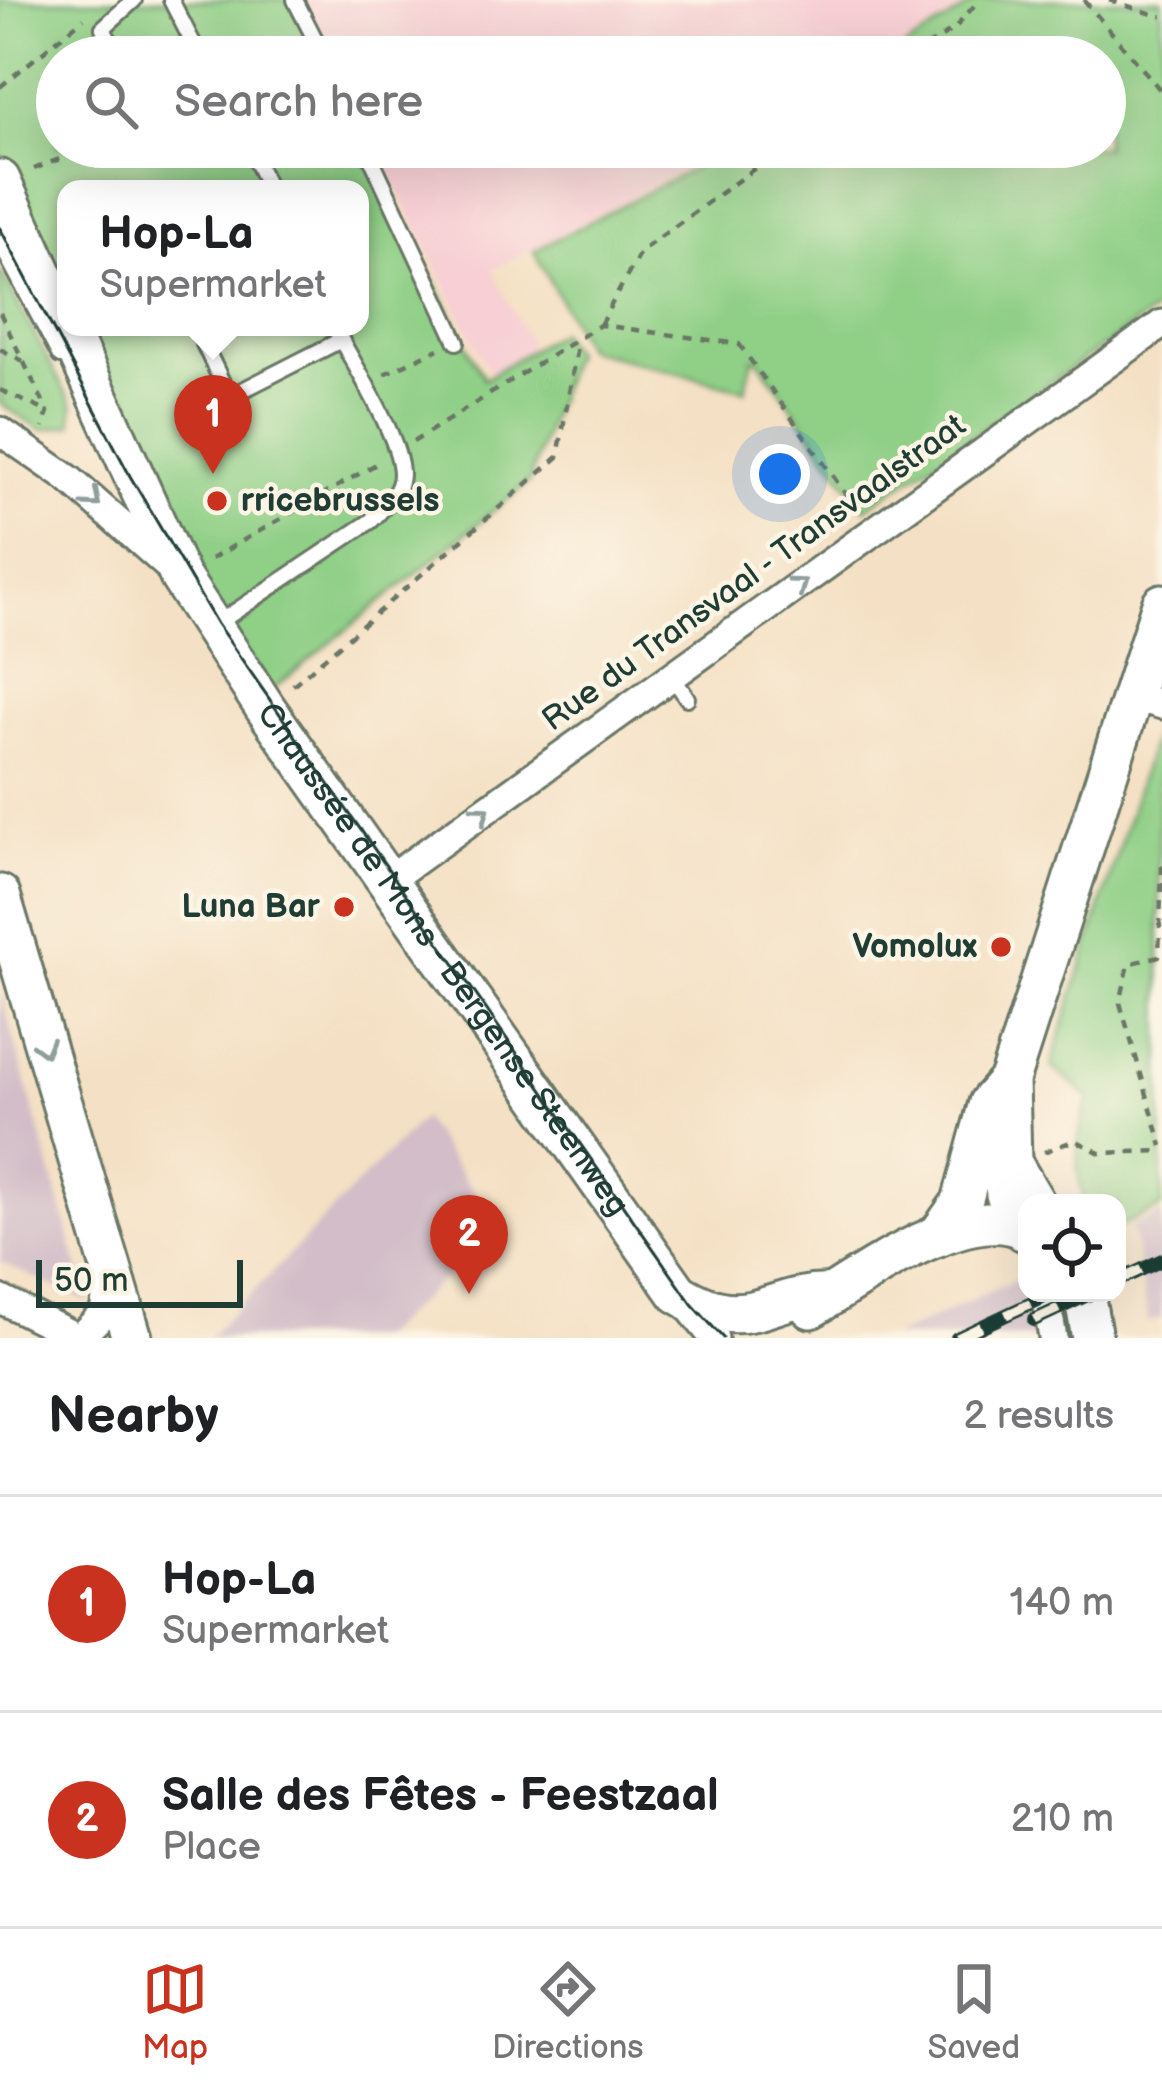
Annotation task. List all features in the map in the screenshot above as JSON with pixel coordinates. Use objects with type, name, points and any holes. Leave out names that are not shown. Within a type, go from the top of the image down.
[{"type":"main road","name":"Chaussée de Mons - Bergense Steenweg","points":[[12,177],[57,284]]},
{"type":"main road","name":"Chaussée de Mons - Bergense Steenweg","points":[[79,336],[180,577],[211,628],[678,1293]]},
{"type":"main road","points":[[1019,1194],[1011,1162],[1010,1079],[1147,700],[1162,604]]},
{"type":"main road","points":[[0,895],[132,1338]]},
{"type":"main road","points":[[938,1236],[962,1202],[989,1103],[1010,1079]]},
{"type":"main road","points":[[766,1338],[938,1236],[986,1220],[1018,1224]]},
{"type":"main road","points":[[678,1293],[717,1314],[745,1318],[810,1294],[832,1295]]},
{"type":"main road","points":[[1066,1302],[1071,1338]]},
{"type":"main road","points":[[1085,1302],[1091,1338]]},
{"type":"street","name":"Rue du Transvaal - Transvaalstraat","points":[[387,881],[680,687],[872,532],[1162,324]]},
{"type":"street","points":[[0,431],[69,479],[180,577]]},
{"type":"street","points":[[0,1299],[78,1338],[104,1313],[110,1271]]},
{"type":"street","name":"Chaussée de Mons - Bergense Steenweg","points":[[678,1293],[714,1338]]},
{"type":"street","points":[[1046,1302],[1052,1338]]},
{"type":"lane","points":[[107,36],[103,28],[134,0]]},
{"type":"lane","points":[[171,0],[189,36]]},
{"type":"lane","points":[[295,0],[313,36]]},
{"type":"lane","points":[[376,168],[457,342]]},
{"type":"lane","points":[[0,243],[180,577]]},
{"type":"lane","points":[[200,336],[229,397],[335,336]]},
{"type":"lane","points":[[211,628],[371,521],[391,500],[402,477],[396,452],[339,336]]},
{"type":"path","points":[[943,36],[979,0]]},
{"type":"path","points":[[1084,0],[1115,36]]},
{"type":"path","points":[[1109,0],[1162,17]]},
{"type":"path","points":[[63,36],[92,12]]},
{"type":"path","points":[[1126,50],[1162,92]]},
{"type":"path","points":[[0,87],[36,58]]},
{"type":"path","points":[[180,577],[577,343],[600,325],[641,251],[755,168]]},
{"type":"path","points":[[0,313],[48,412],[0,390]]},
{"type":"path","points":[[600,325],[739,344],[872,532]]},
{"type":"path","points":[[384,374],[457,342]]},
{"type":"path","points":[[266,709],[558,457],[577,343]]},
{"type":"path","points":[[0,349],[23,361]]},
{"type":"path","points":[[1035,1155],[1075,1140],[1100,1153],[1162,1148],[1120,1003],[1129,964],[1160,956],[1162,865]]},
{"type":"shaded area","points":[[301,0],[974,0],[919,36],[319,36]]},
{"type":"shaded area","points":[[387,168],[686,168],[492,270],[531,346],[490,373]]},
{"type":"shaded area","points":[[0,990],[88,1302],[0,1262]]},
{"type":"shaded area","points":[[422,1118],[498,1228],[379,1338],[208,1338]]},
{"type":"shaded area","points":[[1162,1213],[1162,1318],[1148,1322],[1132,1227]]},
{"type":"shaded area","points":[[1018,1279],[1018,1302],[1030,1302],[1035,1338],[892,1338]]},
{"type":"green space","points":[[0,0],[289,0],[307,36],[36,36],[36,168],[376,168],[484,379],[559,332],[572,352],[529,482],[272,690],[207,602],[80,336],[369,336],[369,180],[57,180],[57,288],[0,169]]},
{"type":"green space","points":[[979,0],[1162,0],[1162,306],[865,509],[758,359],[753,359],[745,390],[586,349],[534,251],[694,168],[1126,168],[1126,36],[923,36]]},
{"type":"green space","points":[[0,270],[73,406],[72,425],[42,430],[0,404]]},
{"type":"green space","points":[[1158,722],[1162,1207],[1126,1223],[1126,1194],[1082,1194],[1078,1150],[1089,1098],[1051,1066]]},
{"type":"tram line","points":[[0,228],[130,476],[217,624],[692,1304],[723,1338]]},
{"type":"railway","points":[[1126,1277],[1162,1260]]},
{"type":"railway","points":[[957,1338],[1034,1302]]},
{"type":"railway","points":[[1034,1320],[1073,1302]]},
{"type":"place","name":"Hop-La","points":[[213,474]]},
{"type":"place","name":"rricebrussels","points":[[217,501]]},
{"type":"place","name":"Luna Bar","points":[[344,907]]},
{"type":"place","name":"Vomolux","points":[[1001,947]]},
{"type":"place","name":"Salle des Fêtes - Feestzaal","points":[[469,1294]]}]
